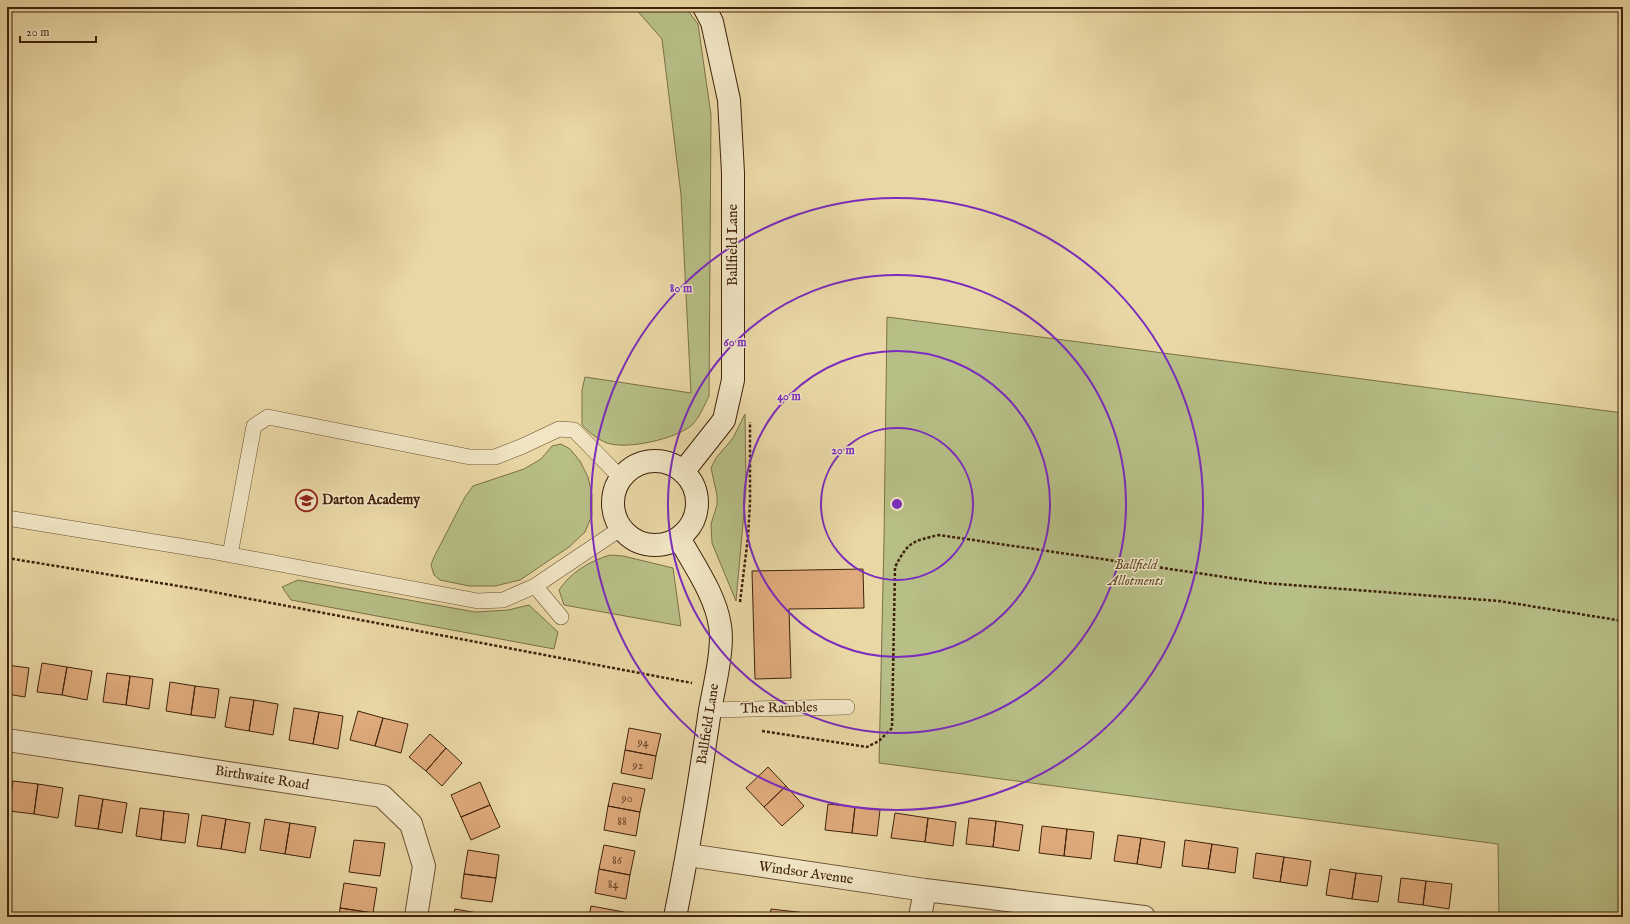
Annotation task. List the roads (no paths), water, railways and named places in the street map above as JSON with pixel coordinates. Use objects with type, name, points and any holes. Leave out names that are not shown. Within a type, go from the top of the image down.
[{"type":"street","name":"Ballfield Lane","points":[[683,472],[724,420],[733,380],[733,173],[729,100],[712,22],[704,7]]},
{"type":"street","points":[[658,460],[672,464],[692,481],[696,493],[697,506],[695,518],[688,529],[679,538],[668,544],[655,546],[642,544],[630,538],[620,529],[614,517],[612,503],[614,490],[620,478],[631,468],[644,462],[658,460]]},
{"type":"street","name":"Ballfield Lane","points":[[675,917],[688,855],[720,650],[721,627],[715,603],[679,538]]},
{"type":"street","name":"Birthwaite Road","points":[[7,740],[382,796],[412,824],[424,866],[416,917]]},
{"type":"street","name":"Windsor Avenue","points":[[688,855],[925,890],[1144,917]]},
{"type":"street","points":[[920,917],[925,890]]},
{"type":"lane","points":[[230,555],[254,426],[268,417],[470,457],[495,457],[523,446],[559,428],[574,430],[620,478]]},
{"type":"lane","points":[[7,518],[107,533],[478,601],[503,600],[535,586],[620,529]]},
{"type":"lane","points":[[535,586],[561,617]]},
{"type":"lane","name":"The Rambles","points":[[710,710],[847,707]]},
{"type":"place","name":"Darton Academy","points":[[306,500]]},
{"type":"park label","name":"Ballfield Allotments","points":[[1136,574]]}]
